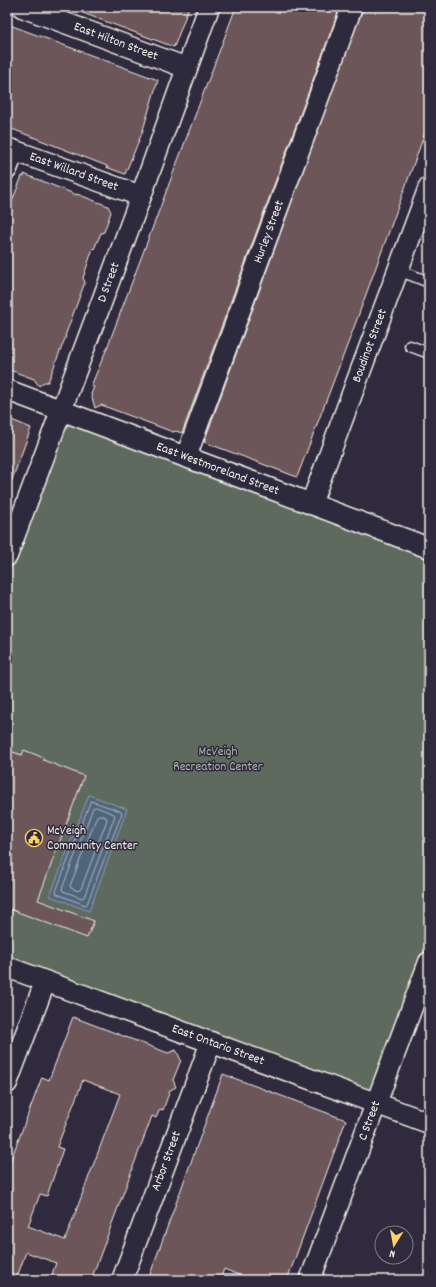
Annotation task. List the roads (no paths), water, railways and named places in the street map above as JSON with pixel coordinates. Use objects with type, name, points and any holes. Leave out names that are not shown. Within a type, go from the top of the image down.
[{"type":"street","name":"East Hilton Street","points":[[22,7],[188,68]]},
{"type":"street","name":"D Street","points":[[7,556],[141,196],[209,7]]},
{"type":"street","name":"Hurley Street","points":[[186,457],[352,7]]},
{"type":"street","name":"East Willard Street","points":[[11,149],[141,196]]},
{"type":"street","points":[[7,169],[11,149]]},
{"type":"street","name":"Boudinot Street","points":[[311,504],[429,188]]},
{"type":"street","name":"East Westmoreland Street","points":[[7,390],[429,548]]},
{"type":"street","name":"C Street","points":[[310,1280],[429,962]]},
{"type":"street","name":"East Ontario Street","points":[[7,967],[429,1123]]},
{"type":"street","points":[[7,1083],[45,982]]},
{"type":"street","name":"Arbor Street","points":[[122,1280],[212,1042]]},
{"type":"lane","points":[[398,270],[429,282]]},
{"type":"lane","points":[[410,346],[429,353]]},
{"type":"water","points":[[89,795],[127,809],[89,911],[50,896]]},
{"type":"place","name":"McVeigh Community Center","points":[[34,838]]},
{"type":"park label","name":"McVeigh Recreation Center","points":[[218,760]]}]
